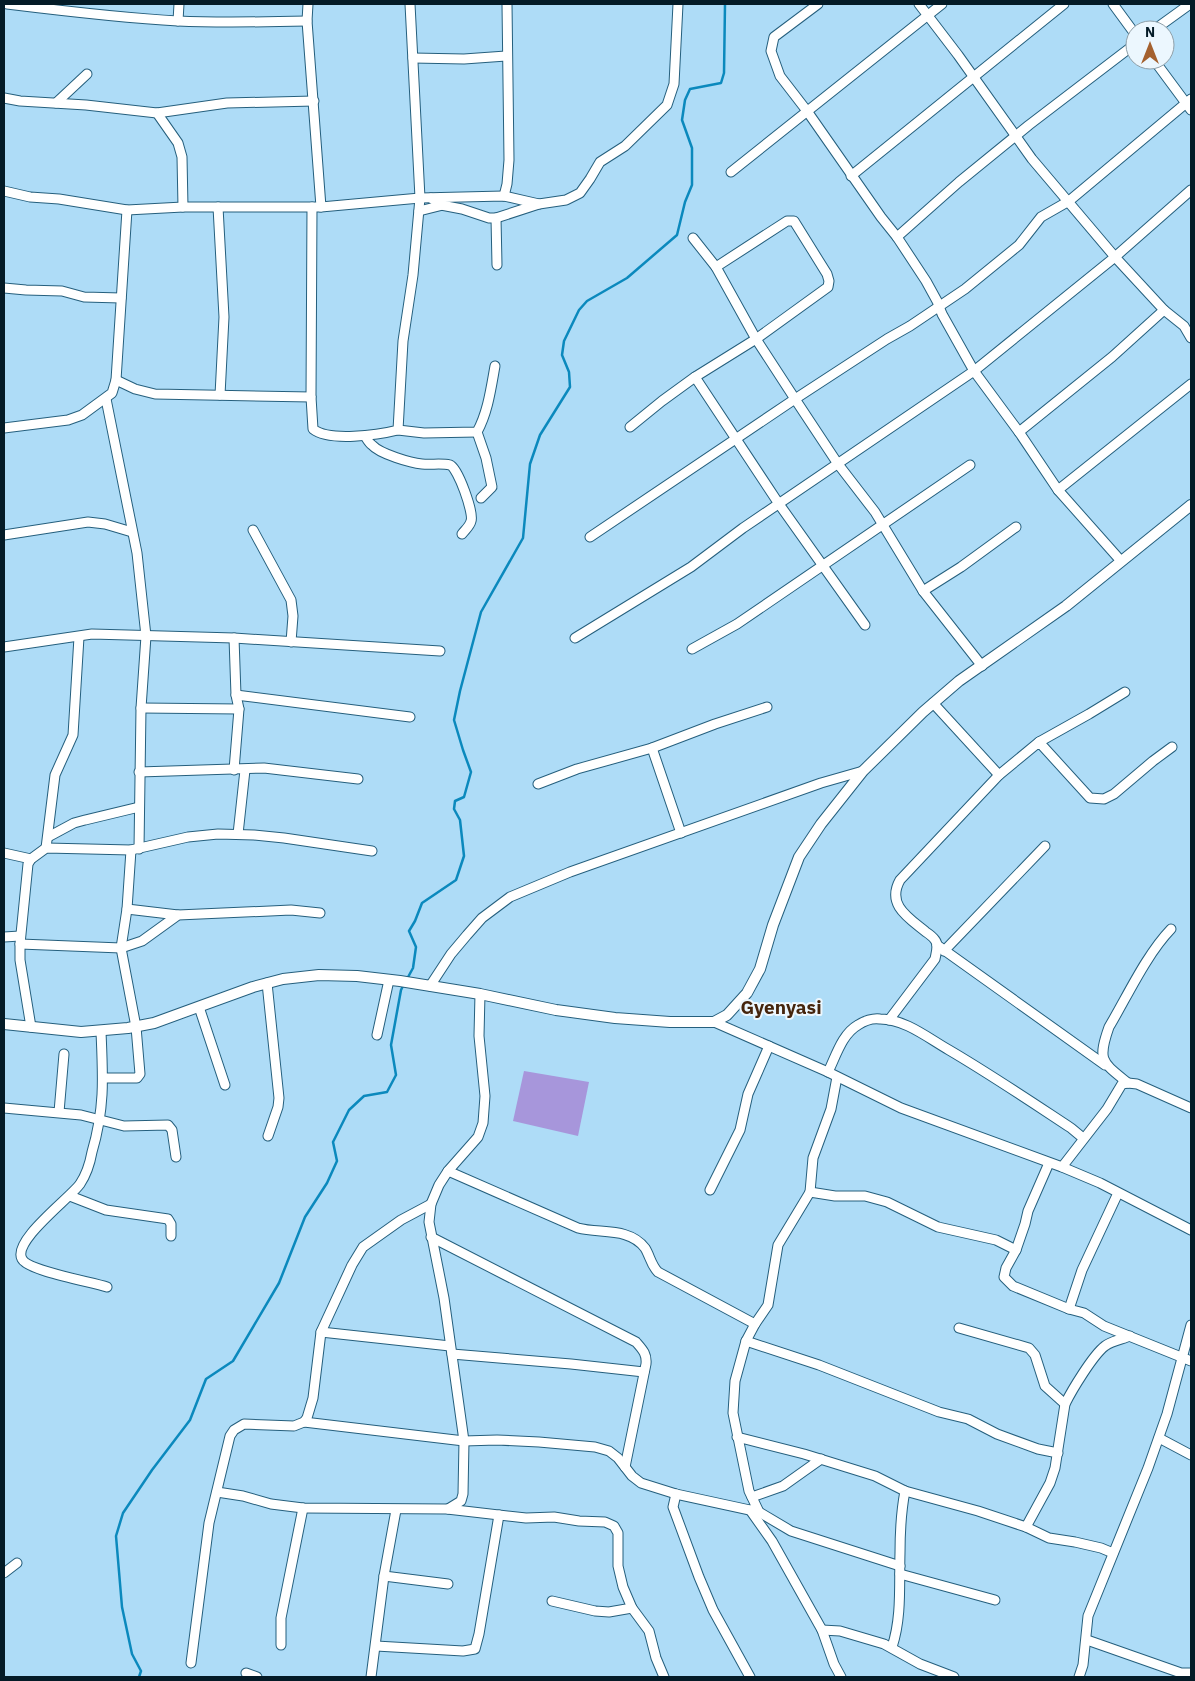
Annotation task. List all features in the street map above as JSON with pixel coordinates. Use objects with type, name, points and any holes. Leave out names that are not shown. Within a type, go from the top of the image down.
[{"type":"street","points":[[8,4],[60,11],[178,21],[308,21]]},
{"type":"street","points":[[178,21],[179,4]]},
{"type":"street","points":[[308,4],[314,101],[316,207],[311,397],[313,429],[322,435],[365,436],[398,430],[424,433],[477,432]]},
{"type":"street","points":[[398,430],[403,341],[413,275],[420,198],[410,4]]},
{"type":"street","points":[[504,196],[509,160],[506,56],[507,4]]},
{"type":"street","points":[[430,198],[441,206],[462,209],[489,218],[496,218],[539,204],[566,200],[580,193],[600,162],[624,146],[667,104],[674,84],[678,4]]},
{"type":"street","points":[[818,4],[774,37],[771,46],[774,62],[780,76],[807,111],[926,281],[974,371],[1019,432],[1058,490],[1121,561]]},
{"type":"street","points":[[919,4],[1032,159],[1115,257],[1164,310],[1184,326],[1191,338]]},
{"type":"street","points":[[731,172],[942,4]]},
{"type":"street","points":[[851,176],[1064,4]]},
{"type":"street","points":[[1113,4],[1125,20]]},
{"type":"street","points":[[1168,20],[1190,4]]},
{"type":"street","points":[[897,238],[1015,136],[1125,52]]},
{"type":"street","points":[[413,58],[464,59],[506,56]]},
{"type":"street","points":[[590,537],[887,339],[910,326],[970,284],[1012,251],[1041,217],[1069,202],[1189,104],[1162,70]]},
{"type":"street","points":[[56,103],[88,74]]},
{"type":"street","points":[[4,98],[157,113],[227,103],[314,101]]},
{"type":"street","points":[[157,113],[178,143],[182,157],[183,206]]},
{"type":"street","points":[[575,638],[664,584],[974,371],[1115,257],[1191,190]]},
{"type":"street","points":[[4,191],[30,197],[59,199],[127,210],[183,206],[316,207],[420,198],[504,196],[539,204]]},
{"type":"street","points":[[419,211],[441,206],[456,197]]},
{"type":"street","points":[[218,206],[224,317],[220,395]]},
{"type":"street","points":[[103,1078],[139,1077],[140,1074],[136,1027],[121,948],[139,807],[141,708],[146,636],[137,553],[109,396],[116,380],[127,210]]},
{"type":"street","points":[[496,218],[497,265]]},
{"type":"street","points":[[630,427],[662,400],[756,339],[828,288],[828,274],[794,220],[787,221],[716,267]]},
{"type":"street","points":[[693,238],[716,267],[756,339],[838,464],[875,512],[923,591],[982,666]]},
{"type":"street","points":[[4,288],[62,291],[84,297],[121,298]]},
{"type":"street","points":[[1019,432],[1112,357],[1164,310]]},
{"type":"street","points":[[481,498],[492,487],[477,432],[488,404],[495,366]]},
{"type":"street","points":[[695,377],[779,504],[865,625]]},
{"type":"street","points":[[116,380],[135,389],[156,394],[311,397]]},
{"type":"street","points":[[1058,490],[1191,384]]},
{"type":"street","points":[[4,428],[68,420],[82,414],[109,396],[135,389]]},
{"type":"street","points":[[365,436],[372,446],[380,451],[421,464],[449,465],[454,468],[472,513],[471,522],[462,534]]},
{"type":"street","points":[[692,649],[737,624],[970,466]]},
{"type":"street","points":[[714,1022],[727,1015],[747,993],[760,969],[773,925],[799,858],[821,824],[863,772],[933,703],[959,681],[1066,606],[1191,504]]},
{"type":"street","points":[[4,535],[88,522],[105,524],[132,532]]},
{"type":"street","points":[[923,591],[961,567],[1016,527]]},
{"type":"street","points":[[253,530],[291,600],[293,616],[291,642]]},
{"type":"street","points":[[4,647],[92,634],[234,638],[440,651]]},
{"type":"street","points":[[46,848],[56,776],[72,735],[79,637]]},
{"type":"street","points":[[234,638],[236,695],[239,709],[234,770]]},
{"type":"street","points":[[1124,692],[1075,723],[1039,742],[999,775],[900,880],[895,887],[896,901],[901,911],[935,939],[940,948],[1128,1082],[1137,1084],[1191,1108]]},
{"type":"street","points":[[236,695],[410,717]]},
{"type":"street","points":[[933,703],[999,775]]},
{"type":"street","points":[[538,784],[594,764],[652,748],[767,707]]},
{"type":"street","points":[[141,708],[239,709]]},
{"type":"street","points":[[1039,742],[1090,798],[1097,799],[1104,799],[1114,794],[1152,761],[1172,747]]},
{"type":"street","points":[[652,748],[681,833]]},
{"type":"street","points":[[238,834],[245,770]]},
{"type":"street","points":[[139,772],[284,770],[358,779]]},
{"type":"street","points":[[430,986],[450,954],[482,918],[510,897],[570,872],[821,783],[863,772]]},
{"type":"street","points":[[48,837],[79,821],[139,807]]},
{"type":"street","points":[[30,1027],[20,960],[20,940],[28,864],[31,859],[46,848],[135,850],[188,837],[238,834],[284,838],[372,851]]},
{"type":"street","points":[[888,1020],[935,959],[940,948],[1044,846]]},
{"type":"street","points":[[4,853],[31,859]]},
{"type":"street","points":[[127,909],[178,915],[291,910],[320,913]]},
{"type":"street","points":[[4,937],[121,948],[142,941],[178,915]]},
{"type":"street","points":[[1106,1065],[1102,1056],[1108,1027],[1161,939],[1171,929]]},
{"type":"street","points":[[4,1024],[62,1031],[101,1032],[136,1027],[154,1023],[233,993],[267,983],[283,979],[319,975],[357,976],[411,982],[556,1010],[615,1018],[662,1022],[714,1022],[828,1072],[901,1108],[1049,1163],[1062,1166],[1191,1230]]},
{"type":"street","points":[[377,1035],[389,980]]},
{"type":"street","points":[[267,983],[279,1098],[278,1107],[268,1136]]},
{"type":"street","points":[[447,1509],[461,1501],[463,1494],[464,1442],[444,1298],[429,1222],[431,1204],[438,1185],[478,1137],[483,1123],[485,1096],[479,1036],[480,994]]},
{"type":"street","points":[[199,1007],[225,1085]]},
{"type":"street","points":[[828,1072],[846,1036],[851,1030],[859,1024],[872,1020],[880,1018],[888,1020],[907,1026],[963,1058],[1071,1128],[1083,1138]]},
{"type":"street","points":[[101,1032],[103,1078],[100,1121],[89,1165],[81,1183],[28,1236],[20,1252],[21,1259],[37,1270],[108,1287]]},
{"type":"street","points":[[710,1190],[740,1130],[748,1094],[769,1046]]},
{"type":"street","points":[[59,1112],[64,1054]]},
{"type":"street","points":[[837,1077],[831,1109],[814,1158],[810,1192],[778,1245],[768,1305],[746,1341],[740,1359],[733,1396],[733,1413],[755,1511],[822,1630],[834,1664],[841,1677]]},
{"type":"street","points":[[1062,1166],[1107,1109],[1122,1084],[1128,1082]]},
{"type":"street","points":[[4,1108],[81,1115],[124,1126],[169,1126],[172,1130],[176,1157]]},
{"type":"street","points":[[1049,1163],[1028,1211],[1016,1250],[1006,1268],[1004,1276],[1012,1286],[1084,1314],[1104,1326],[1187,1359]]},
{"type":"street","points":[[448,1171],[578,1228],[626,1234],[644,1247],[658,1272],[755,1324]]},
{"type":"street","points":[[810,1192],[835,1196],[865,1196],[887,1202],[938,1226],[996,1240],[1016,1250]]},
{"type":"street","points":[[1069,1309],[1082,1270],[1118,1193]]},
{"type":"street","points":[[70,1196],[106,1210],[168,1219],[171,1224],[171,1236]]},
{"type":"street","points":[[304,1422],[313,1398],[321,1332],[352,1265],[363,1247],[401,1220],[431,1204]]},
{"type":"street","points":[[431,1237],[636,1342],[646,1356],[625,1467]]},
{"type":"street","points":[[1079,1677],[1087,1640],[1088,1616],[1141,1486],[1187,1359],[1191,1325]]},
{"type":"street","points":[[1104,1326],[1105,1345]]},
{"type":"street","points":[[959,1328],[1028,1348],[1035,1355],[1045,1386],[1065,1404]]},
{"type":"street","points":[[321,1332],[386,1338],[429,1344],[451,1350],[644,1372]]},
{"type":"street","points":[[1026,1527],[1050,1483],[1055,1468],[1065,1404],[1084,1372],[1105,1345],[1130,1336]]},
{"type":"street","points":[[746,1341],[819,1365],[939,1412],[968,1419],[997,1434],[1038,1449],[1058,1453]]},
{"type":"street","points":[[191,1663],[209,1523],[230,1436],[238,1427],[252,1423],[294,1426],[304,1422],[464,1442],[497,1440],[595,1447],[608,1451],[618,1458],[632,1476],[642,1483],[676,1494],[755,1511],[791,1531],[900,1570],[995,1600]]},
{"type":"street","points":[[737,1437],[761,1442],[875,1476],[905,1491],[978,1511],[1026,1527],[1049,1538],[1101,1548],[1113,1553]]},
{"type":"street","points":[[1159,1438],[1191,1455]]},
{"type":"street","points":[[740,1507],[750,1494],[783,1486],[821,1459]]},
{"type":"street","points":[[892,1647],[898,1617],[901,1511],[905,1491]]},
{"type":"street","points":[[217,1492],[243,1496],[271,1504],[303,1508],[447,1509],[526,1518],[554,1517],[579,1521],[605,1522],[614,1526],[618,1533],[618,1566],[623,1587],[632,1608],[649,1631],[656,1658],[664,1677]]},
{"type":"street","points":[[676,1494],[673,1507],[699,1577],[714,1610],[750,1677]]},
{"type":"street","points":[[282,1645],[281,1618],[303,1508]]},
{"type":"street","points":[[371,1677],[384,1576],[396,1510]]},
{"type":"street","points":[[376,1646],[463,1651],[475,1649],[499,1515]]},
{"type":"street","points":[[4,1573],[17,1563]]},
{"type":"street","points":[[384,1576],[448,1584]]},
{"type":"street","points":[[552,1601],[608,1612],[632,1608]]},
{"type":"street","points":[[822,1630],[840,1631],[892,1647],[920,1664],[954,1677]]},
{"type":"street","points":[[1087,1640],[1181,1673],[1191,1674]]},
{"type":"street","points":[[246,1673],[257,1677]]},
{"type":"shaded area","points":[[524,1071],[589,1082],[578,1136],[513,1121]]},
{"type":"waterway","points":[[407,979],[413,968],[416,947],[409,931],[422,903],[456,880],[464,856],[460,820],[454,809],[455,801],[464,797],[471,772],[454,720],[481,612],[523,538],[530,464],[540,435],[570,387],[569,372],[562,355],[564,341],[579,310],[587,301],[627,278],[677,235],[685,202],[692,185],[692,148],[682,120],[685,100],[690,89],[721,83],[724,73],[725,4]]},
{"type":"waterway","points":[[139,1677],[141,1671],[132,1654],[122,1607],[116,1536],[123,1513],[152,1470],[190,1420],[206,1379],[233,1361],[279,1283],[305,1217],[327,1183],[337,1161],[333,1142],[349,1110],[364,1096],[387,1092],[396,1075],[391,1045],[401,990],[404,984]]},
{"type":"district","name":"Gyenyasi","points":[[781,1007]]}]
